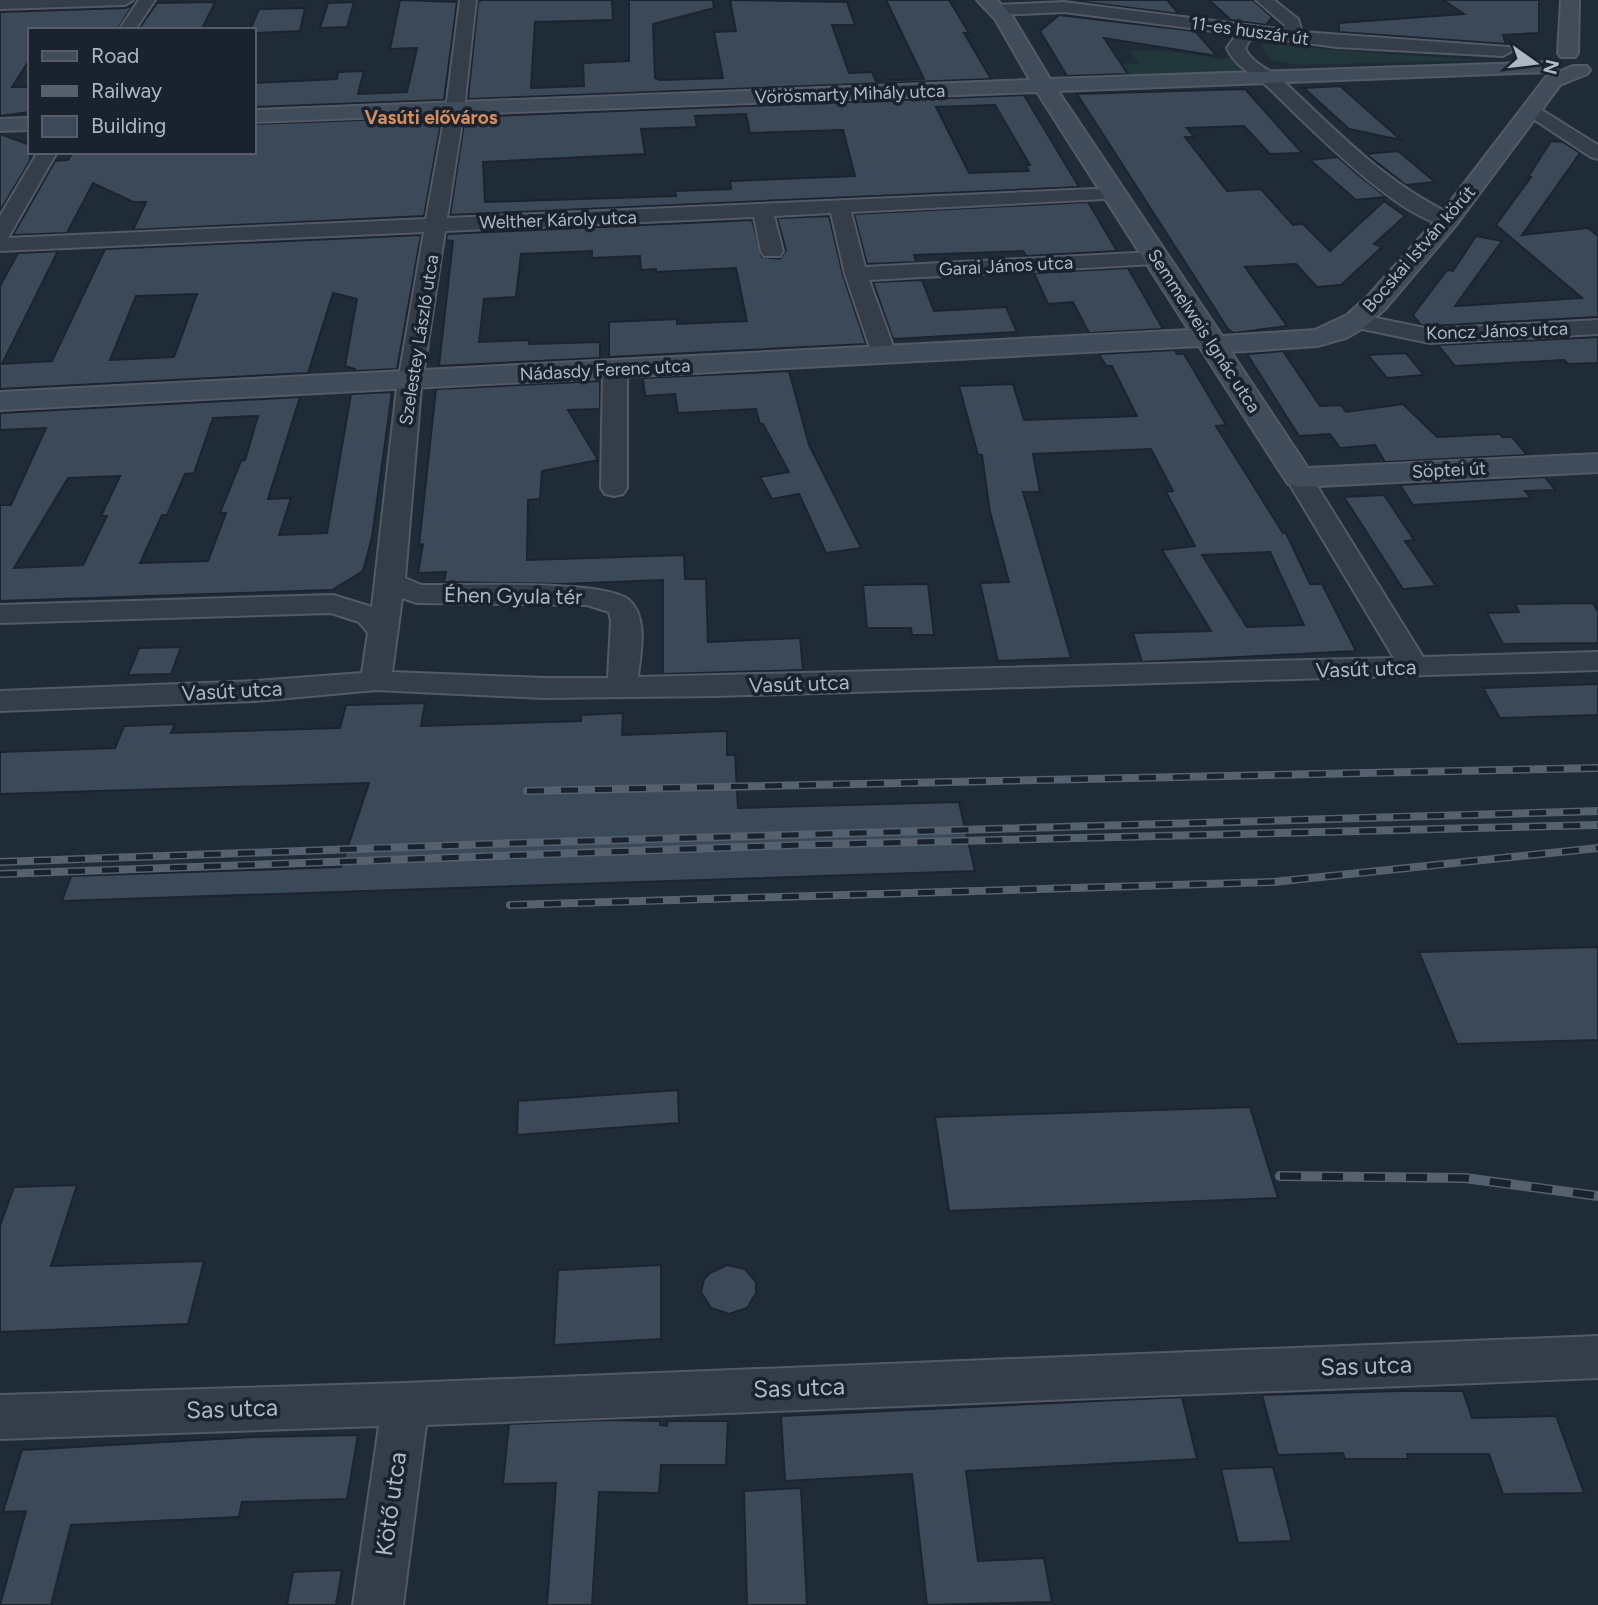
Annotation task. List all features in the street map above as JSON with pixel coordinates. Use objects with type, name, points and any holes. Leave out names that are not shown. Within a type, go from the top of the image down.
[{"type":"street","points":[[0,4],[125,0]]},
{"type":"street","points":[[128,28],[147,0]]},
{"type":"street","name":"Szelestey László utca","points":[[376,681],[381,629],[390,579],[411,380],[455,109],[468,0]]},
{"type":"street","points":[[1264,0],[1292,22],[1294,38]]},
{"type":"street","points":[[1445,71],[1546,64],[1586,58],[1569,29],[1570,0]]},
{"type":"street","name":"11-es huszár út","points":[[992,5],[1064,7],[1294,38],[1503,51]]},
{"type":"street","name":"Semmelweis Ignác utca","points":[[992,5],[1212,341],[1415,668]]},
{"type":"street","points":[[1247,31],[1236,48],[1239,56],[1249,66],[1268,77],[1321,131],[1420,208],[1448,220]]},
{"type":"street","name":"Bocskai István körút","points":[[1212,341],[1317,338],[1337,332],[1356,321],[1377,302],[1448,220],[1557,77],[1586,58]]},
{"type":"street","name":"Bocskai István körút","points":[[1538,102],[1546,64]]},
{"type":"street","points":[[1445,71],[1519,76],[1540,86],[1538,102],[1598,153]]},
{"type":"street","name":"Vörösmarty Mihály utca","points":[[256,116],[1445,71]]},
{"type":"street","points":[[0,125],[28,124]]},
{"type":"street","points":[[0,234],[47,154]]},
{"type":"street","name":"Welther Károly utca","points":[[0,245],[1116,194]]},
{"type":"street","points":[[841,208],[856,274],[884,355]]},
{"type":"street","points":[[763,211],[772,251]]},
{"type":"street","name":"Garai János utca","points":[[856,274],[1156,258]]},
{"type":"street","name":"Koncz János utca","points":[[1356,321],[1430,336],[1598,327]]},
{"type":"street","name":"Nádasdy Ferenc utca","points":[[0,401],[884,355],[1212,341]]},
{"type":"street","points":[[614,488],[615,369]]},
{"type":"street","name":"Söptei út","points":[[1299,478],[1598,463]]},
{"type":"street","points":[[0,614],[333,604],[365,593],[390,579]]},
{"type":"street","name":"Éhen Gyula tér","points":[[390,579],[397,586],[417,594],[587,596],[620,606],[627,618],[622,687]]},
{"type":"street","points":[[333,604],[369,617],[381,629]]},
{"type":"street","name":"Vasút utca","points":[[0,701],[256,691],[376,681],[520,687],[622,687],[1415,668],[1598,661]]},
{"type":"street","name":"Sas utca","points":[[0,1417],[405,1404],[1598,1357]]},
{"type":"street","name":"Kötő utca","points":[[378,1605],[405,1404]]},
{"type":"green space","points":[[1263,43],[1484,60],[1297,65],[1272,60],[1262,48]]},
{"type":"green space","points":[[1130,51],[1170,51],[1222,59],[1237,56],[1244,66],[1243,70],[1231,72],[1090,78],[1069,73],[1064,67],[1139,64]]},
{"type":"building","points":[[400,0],[457,2],[444,100],[256,107],[256,83],[337,79],[338,72],[364,71],[358,94],[407,92],[417,48],[390,49]]},
{"type":"building","points":[[612,0],[613,20],[535,22],[531,88],[584,86],[583,63],[629,61],[629,0],[713,0],[714,8],[653,24],[655,78],[660,80],[723,78],[714,32],[736,31],[730,0],[847,2],[855,25],[832,25],[849,73],[872,72],[876,81],[924,79],[886,0],[949,0],[969,33],[964,33],[991,79],[468,99],[478,2]]},
{"type":"building","points":[[1167,0],[1179,14],[1076,1]]},
{"type":"building","points":[[1209,0],[1253,0],[1272,17],[1266,25],[1231,20]]},
{"type":"building","points":[[1443,0],[1539,0],[1539,33],[1503,35],[1506,44],[1339,32],[1339,23],[1464,14]]},
{"type":"building","points":[[215,2],[202,28],[139,28],[157,3]]},
{"type":"building","points":[[354,2],[347,27],[320,28],[328,3]]},
{"type":"building","points":[[133,5],[118,28],[28,28],[28,62],[12,87],[28,87],[28,112],[0,116],[0,12],[125,8]]},
{"type":"building","points":[[305,8],[300,31],[256,33],[256,28],[251,28],[259,9]]},
{"type":"building","points":[[1059,15],[1195,31],[1217,56],[1104,38],[1128,74],[1067,76],[1040,31]]},
{"type":"building","points":[[1340,86],[1401,140],[1349,129],[1304,88]]},
{"type":"building","points":[[1245,89],[1302,153],[1270,154],[1244,126],[1187,128],[1194,137],[1185,137],[1227,191],[1261,189],[1293,225],[1303,224],[1330,251],[1384,201],[1405,216],[1374,244],[1382,247],[1341,285],[1317,287],[1296,264],[1245,267],[1287,326],[1234,333],[1228,329],[1077,94]]},
{"type":"building","points":[[1024,95],[1079,187],[450,215],[465,117]],"holes":[[[995,105],[1030,165],[1026,165],[1029,171],[969,173],[936,107]],[[746,114],[750,133],[843,130],[855,176],[730,181],[731,189],[675,191],[676,196],[485,202],[483,162],[645,154],[641,129],[697,127],[695,116]]]},
{"type":"building","points":[[442,117],[424,216],[133,230],[146,202],[133,202],[93,183],[67,233],[13,235],[55,161],[68,160],[72,154],[256,154],[256,124]]},
{"type":"building","points":[[0,134],[28,144],[30,161],[0,211]]},
{"type":"building","points":[[1551,141],[1563,142],[1580,153],[1522,235],[1588,228],[1598,236],[1598,317],[1421,325],[1413,315],[1447,270],[1453,271],[1476,236],[1502,241],[1455,306],[1582,298],[1496,225],[1531,177],[1528,177]]},
{"type":"building","points":[[1398,151],[1435,182],[1406,185],[1366,154]]},
{"type":"building","points":[[1338,157],[1386,197],[1356,200],[1310,160]]},
{"type":"building","points":[[1088,202],[1117,251],[1026,256],[1023,251],[914,255],[916,262],[867,264],[854,214]]},
{"type":"building","points":[[829,216],[843,275],[866,344],[609,357],[609,322],[677,319],[677,324],[747,321],[736,268],[656,272],[656,269],[641,270],[640,256],[592,258],[592,251],[521,254],[516,297],[484,299],[479,342],[600,342],[600,358],[439,366],[453,241],[446,240],[447,234],[752,220],[762,257],[780,259],[786,250],[777,218]]},
{"type":"building","points":[[421,235],[397,369],[355,371],[345,366],[357,299],[333,293],[308,373],[0,389],[0,286],[18,253],[58,251],[2,364],[52,361],[105,249]],"holes":[[[197,294],[174,357],[110,360],[136,296]]]},
{"type":"building","points":[[1128,268],[1163,329],[1089,333],[1073,302],[1048,304],[1034,273]]},
{"type":"building","points":[[922,280],[934,311],[1006,307],[1017,332],[893,339],[873,282]]},
{"type":"building","points":[[1598,337],[1598,363],[1568,364],[1564,360],[1455,366],[1438,345]]},
{"type":"building","points":[[1175,350],[1177,354],[1184,354],[1226,425],[1216,426],[1283,533],[1286,533],[1310,584],[1322,584],[1356,651],[1142,662],[1133,633],[1211,631],[1162,550],[1195,546],[1166,492],[1173,491],[1151,449],[1033,454],[1040,492],[1023,492],[1071,658],[998,661],[980,583],[1009,582],[990,512],[982,455],[978,455],[959,386],[1013,384],[1024,420],[1137,416],[1112,366],[1106,366],[1099,354]],"holes":[[[1270,552],[1304,625],[1247,627],[1202,555]]]},
{"type":"building","points":[[1283,351],[1320,406],[1341,405],[1346,412],[1403,404],[1437,437],[1500,434],[1502,437],[1512,437],[1527,455],[1385,462],[1375,445],[1340,448],[1330,434],[1299,436],[1247,354]]},
{"type":"building","points":[[1406,353],[1424,375],[1387,378],[1368,355]]},
{"type":"building","points":[[789,371],[809,445],[861,548],[826,553],[799,494],[772,499],[760,477],[789,472],[763,424],[760,424],[756,409],[678,413],[675,394],[645,396],[643,378]]},
{"type":"building","points":[[600,381],[600,409],[568,410],[598,460],[542,471],[540,499],[528,500],[527,560],[684,555],[685,579],[706,579],[708,642],[800,638],[803,670],[663,674],[663,580],[561,584],[444,582],[446,572],[418,573],[423,544],[419,545],[436,389]]},
{"type":"building","points":[[392,392],[372,537],[363,571],[332,590],[0,601],[0,505],[11,505],[46,428],[0,430],[0,413],[300,397],[268,499],[291,498],[279,535],[327,533],[351,394]],"holes":[[[258,416],[245,460],[241,461],[220,513],[226,513],[208,561],[140,563],[162,515],[167,515],[185,474],[194,473],[213,418]],[[120,476],[101,516],[107,516],[83,565],[14,568],[68,478]]]},
{"type":"building","points":[[1545,477],[1555,490],[1525,491],[1531,498],[1413,505],[1400,485]]},
{"type":"building","points":[[1384,495],[1414,540],[1405,541],[1436,586],[1403,589],[1344,497]]},
{"type":"building","points":[[928,584],[934,635],[912,635],[911,628],[867,628],[863,585]]},
{"type":"building","points":[[1593,603],[1598,612],[1598,643],[1503,644],[1487,613],[1519,612],[1515,604]]},
{"type":"building","points":[[181,647],[171,674],[128,675],[139,648]]},
{"type":"building","points":[[1598,684],[1598,715],[1500,718],[1483,688]]},
{"type":"building","points":[[425,703],[421,726],[581,721],[581,715],[623,713],[622,735],[727,731],[727,755],[735,755],[738,808],[959,802],[975,871],[62,901],[71,876],[341,867],[369,783],[0,794],[0,752],[115,748],[124,726],[175,724],[171,733],[340,728],[346,705]]},
{"type":"building","points":[[1598,947],[1598,1040],[1457,1044],[1419,952]]},
{"type":"building","points":[[678,1090],[679,1123],[517,1135],[518,1101]]},
{"type":"building","points":[[1250,1107],[1278,1198],[949,1211],[935,1117]]},
{"type":"building","points":[[77,1185],[51,1266],[204,1261],[188,1324],[0,1332],[0,1226],[14,1187]]},
{"type":"building","points":[[661,1265],[661,1339],[554,1345],[558,1270]]},
{"type":"building","points":[[727,1265],[745,1269],[756,1282],[756,1293],[747,1308],[729,1314],[711,1308],[701,1292],[704,1279]]},
{"type":"building","points":[[1463,1391],[1472,1418],[1556,1416],[1584,1493],[1503,1494],[1489,1454],[1407,1454],[1408,1459],[1345,1459],[1343,1453],[1278,1455],[1262,1395]]},
{"type":"building","points":[[1182,1397],[1197,1459],[966,1471],[978,1561],[1044,1558],[1052,1602],[927,1605],[912,1474],[785,1481],[781,1416]]},
{"type":"building","points":[[604,1420],[660,1421],[660,1425],[667,1426],[668,1421],[728,1421],[726,1465],[661,1465],[659,1493],[599,1492],[592,1605],[547,1605],[556,1483],[503,1484],[509,1424]]},
{"type":"building","points":[[358,1435],[347,1499],[242,1502],[239,1517],[71,1525],[51,1605],[0,1605],[26,1511],[3,1512],[22,1450],[254,1437]]},
{"type":"building","points":[[1273,1467],[1292,1541],[1238,1543],[1221,1469]]},
{"type":"building","points":[[801,1488],[807,1605],[747,1605],[744,1491]]},
{"type":"building","points":[[342,1570],[336,1605],[287,1605],[293,1572]]},
{"type":"railway","points":[[527,791],[1598,768]]},
{"type":"railway","points":[[0,862],[518,843],[1598,811]]},
{"type":"railway","points":[[0,874],[799,845],[1598,825]]},
{"type":"railway","points":[[510,905],[1273,882],[1598,848]]},
{"type":"railway","points":[[1280,1176],[1465,1178],[1598,1196]]},
{"type":"district","name":"Vasúti előváros","points":[[431,117]]}]
